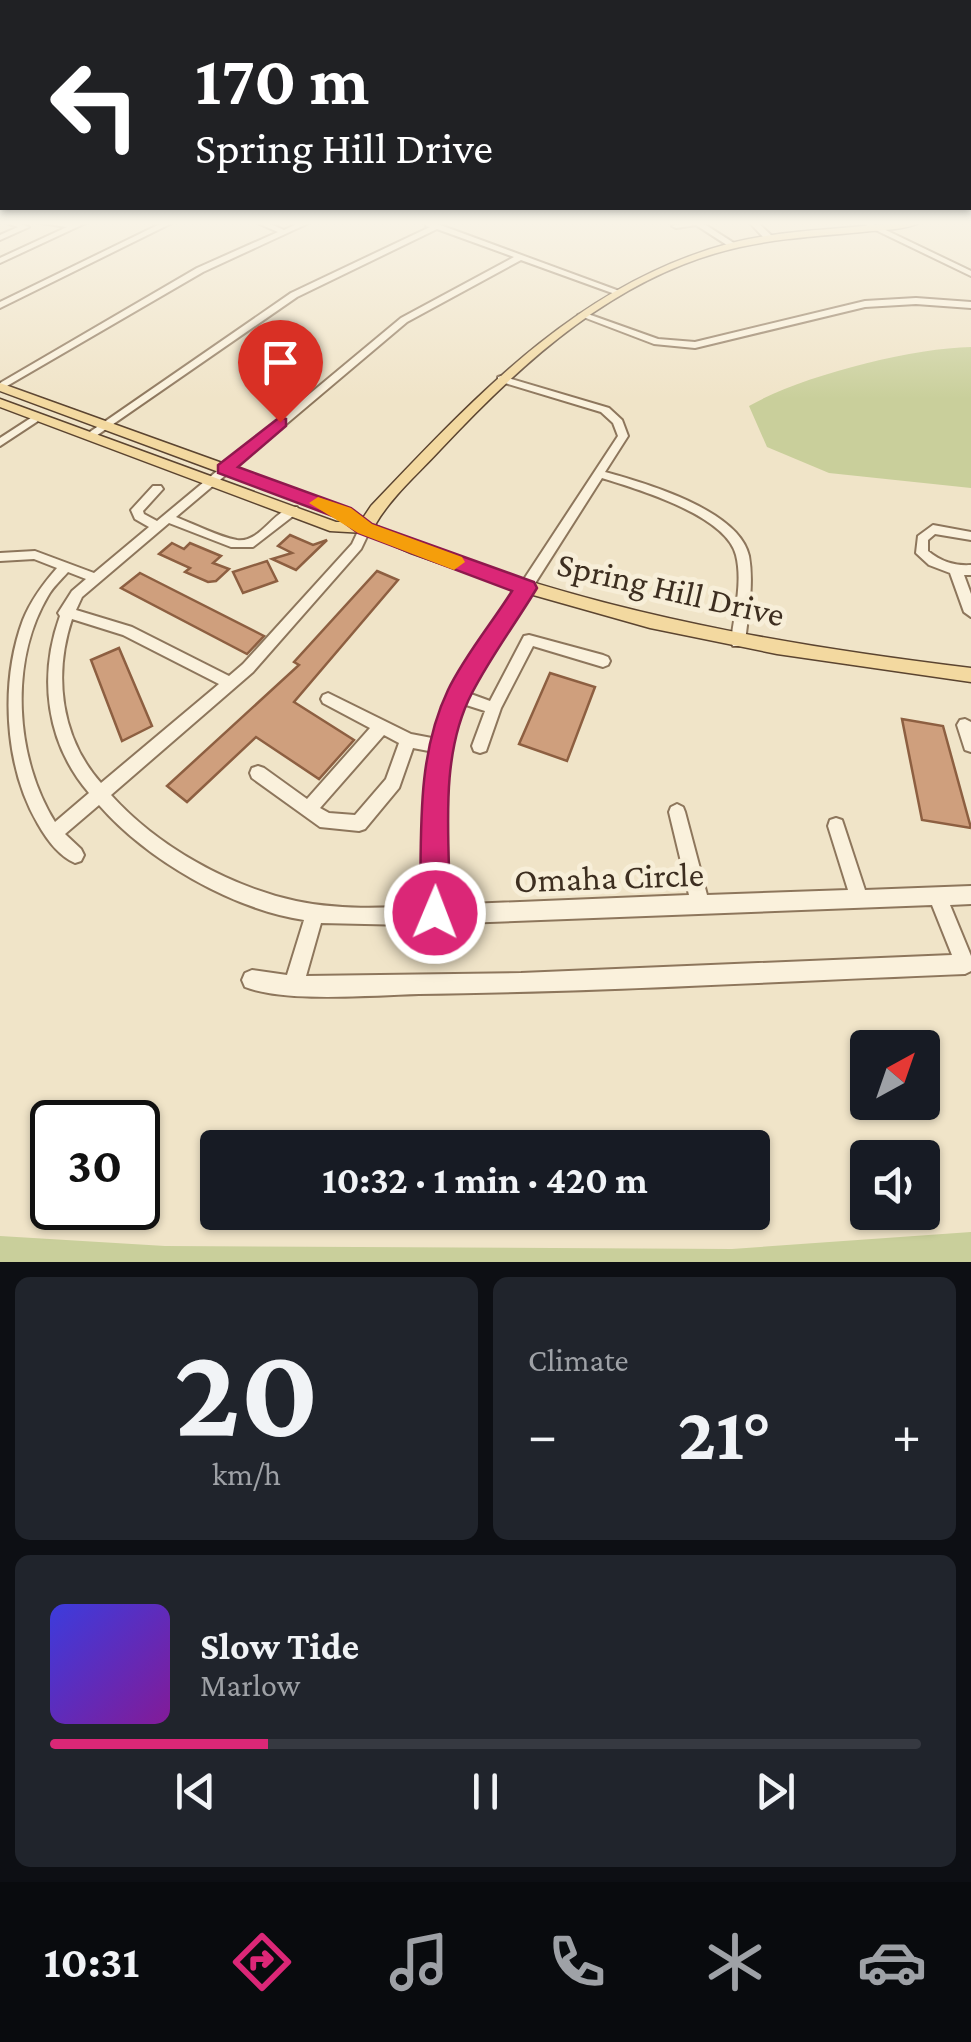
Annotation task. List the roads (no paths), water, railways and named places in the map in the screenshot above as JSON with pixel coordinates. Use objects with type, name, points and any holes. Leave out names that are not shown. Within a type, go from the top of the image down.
[{"type":"main road","points":[[365,528],[376,510],[502,379],[582,315],[639,281]]},
{"type":"main road","name":"Spring Hill Drive","points":[[0,387],[344,513],[365,528],[526,588],[639,620],[738,642],[971,675]]},
{"type":"main road","name":"Spring Hill Drive","points":[[0,403],[335,526],[365,528]]},
{"type":"street","points":[[0,305],[49,281]]},
{"type":"street","points":[[0,387],[181,281]]},
{"type":"street","points":[[89,436],[321,281]]},
{"type":"street","name":"Omaha Circle","points":[[475,281],[404,320],[95,578],[66,613],[58,632],[55,676],[58,714],[76,763],[148,838],[216,883],[255,900],[316,913],[435,913],[971,894]]},
{"type":"street","points":[[588,281],[618,292]]},
{"type":"street","points":[[582,315],[657,342],[695,345],[866,304],[916,300],[971,305]]},
{"type":"street","points":[[435,913],[437,774],[441,747],[458,696],[623,436],[614,417],[595,406],[502,379]]},
{"type":"street","points":[[0,443],[37,417]]},
{"type":"street","points":[[600,474],[678,503],[716,524],[735,540],[742,559],[738,642]]},
{"type":"street","points":[[157,489],[137,510],[139,516],[235,544],[252,542],[292,510]]},
{"type":"street","points":[[53,834],[104,794],[269,647],[357,546],[365,528]]},
{"type":"street","points":[[971,536],[933,529],[922,539],[922,553],[934,563],[964,571],[971,612]]},
{"type":"street","points":[[0,557],[35,555],[95,578]]},
{"type":"street","points":[[66,566],[25,603],[14,625],[5,710],[6,766],[41,821],[76,855]]},
{"type":"street","points":[[66,613],[90,616],[130,633],[226,681],[226,688]]},
{"type":"street","points":[[480,746],[494,708],[529,640],[604,662]]},
{"type":"street","points":[[458,696],[494,708]]},
{"type":"street","points":[[328,698],[408,740],[441,747]]},
{"type":"street","points":[[965,726],[971,745]]},
{"type":"street","points":[[308,809],[381,728]]},
{"type":"street","points":[[258,772],[326,822],[359,823],[393,783],[408,740]]},
{"type":"street","points":[[677,812],[700,904]]},
{"type":"street","points":[[836,826],[859,898]]},
{"type":"street","points":[[252,980],[293,986],[522,983],[968,964],[937,896]]},
{"type":"street","points":[[293,986],[316,913]]}]
